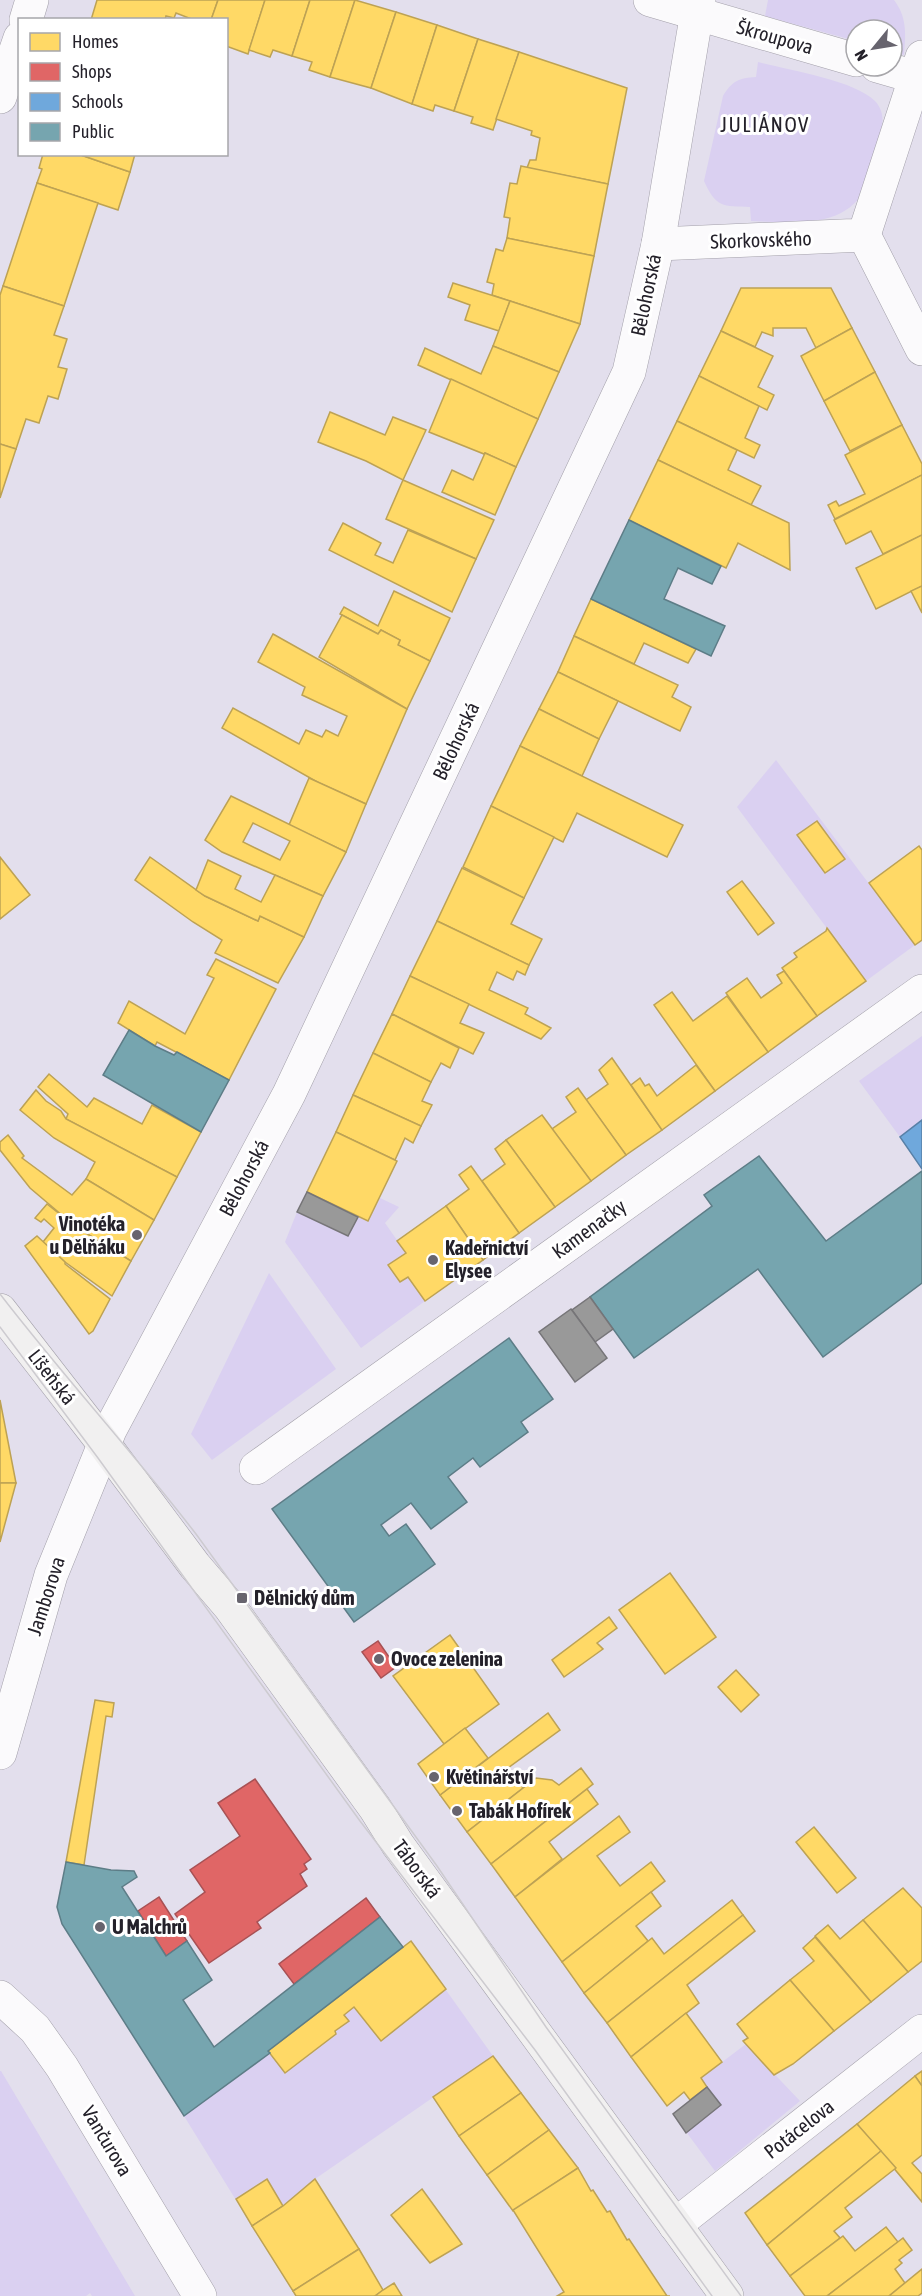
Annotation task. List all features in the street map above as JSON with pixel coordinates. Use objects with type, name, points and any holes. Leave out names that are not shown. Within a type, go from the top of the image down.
[{"type":"street","points":[[27,18],[32,0]]},
{"type":"street","name":"Škroupova","points":[[650,0],[697,7],[844,56]]},
{"type":"street","name":"Bělohorská","points":[[104,1444],[139,1373],[289,1094],[629,372],[658,244],[697,7]]},
{"type":"street","points":[[0,97],[18,44]]},
{"type":"street","points":[[904,69],[920,71],[864,236],[922,349]]},
{"type":"street","name":"Skorkovského","points":[[658,244],[864,236]]},
{"type":"street","name":"Kamenačky","points":[[256,1468],[922,991]]},
{"type":"street","name":"Líšeňská","points":[[0,1310],[104,1444]]},
{"type":"street","name":"Jamborova","points":[[0,1753],[44,1595],[104,1444]]},
{"type":"street","name":"Táborská","points":[[104,1444],[195,1566],[230,1607],[375,1808],[398,1845],[727,2296]]},
{"type":"street","name":"Vančurova","points":[[0,1997],[35,2029],[62,2067],[200,2296]]},
{"type":"street","name":"Potácelova","points":[[675,2225],[922,2031]]},
{"type":"shaded area","points":[[768,0],[894,0],[903,18],[844,18],[844,38],[765,16]]},
{"type":"shaded area","points":[[904,23],[905,26],[904,55]]},
{"type":"shaded area","points":[[758,62],[803,72],[852,87],[879,106],[882,127],[868,184],[858,199],[846,210],[833,217],[801,222],[751,221],[750,207],[721,204],[708,190],[704,181],[723,96],[736,81],[756,77]]},
{"type":"shaded area","points":[[776,760],[915,945],[866,981],[737,807]]},
{"type":"shaded area","points":[[922,1036],[922,1120],[900,1137],[859,1081]]},
{"type":"shaded area","points":[[380,1198],[399,1207],[385,1223],[406,1253],[388,1265],[400,1282],[408,1277],[425,1301],[361,1348],[285,1242],[297,1212],[348,1236],[358,1217],[368,1221]]},
{"type":"shaded area","points":[[269,1273],[336,1369],[212,1460],[191,1434]]},
{"type":"shaded area","points":[[411,1941],[493,2056],[315,2179],[283,2206],[252,2226],[184,2116]]},
{"type":"shaded area","points":[[746,2044],[800,2101],[715,2171],[673,2114],[706,2087],[701,2078]]},
{"type":"shaded area","points":[[0,2071],[135,2296],[92,2296],[90,2293],[86,2296],[0,2296]]},
{"type":"building: Homes","points":[[97,0],[218,0],[212,18],[189,18],[176,13],[174,18],[166,16],[166,18],[92,18]]},
{"type":"building: Homes","points":[[218,0],[265,0],[248,54],[228,47],[228,18],[212,18]]},
{"type":"building: Homes","points":[[265,0],[310,0],[292,56],[273,50],[270,57],[249,50]]},
{"type":"building: Homes","points":[[310,0],[355,0],[330,77],[309,70],[312,62],[292,56]]},
{"type":"building: Homes","points":[[355,0],[396,12],[371,88],[330,77]]},
{"type":"building: Homes","points":[[396,12],[437,25],[412,104],[371,88]]},
{"type":"building: Homes","points":[[437,25],[478,39],[454,111],[435,105],[433,111],[412,104]]},
{"type":"building: Homes","points":[[478,39],[519,52],[493,130],[471,123],[473,117],[454,111]]},
{"type":"building: Homes","points":[[519,52],[627,88],[608,184],[527,168],[530,160],[536,160],[540,138],[531,135],[532,131],[496,119]]},
{"type":"building: Homes","points":[[42,156],[84,156],[130,172],[118,210],[37,183],[42,169],[39,168]]},
{"type":"building: Homes","points":[[84,156],[134,156],[130,172]]},
{"type":"building: Homes","points":[[521,166],[608,184],[594,256],[507,238],[510,218],[504,217],[510,183],[517,184]]},
{"type":"building: Homes","points":[[37,183],[98,203],[64,306],[3,286]]},
{"type":"building: Homes","points":[[507,238],[594,256],[580,324],[492,295],[494,284],[487,282],[496,249],[503,251]]},
{"type":"building: Homes","points":[[453,283],[510,301],[499,331],[465,320],[470,305],[448,297]]},
{"type":"building: Homes","points":[[3,286],[64,306],[54,335],[67,339],[58,367],[67,369],[58,399],[48,396],[39,423],[26,419],[16,449],[0,444],[0,295]]},
{"type":"building: Homes","points":[[741,288],[831,288],[852,328],[816,348],[806,328],[773,328],[773,336],[762,332],[755,347],[721,331]]},
{"type":"building: Homes","points":[[510,301],[580,324],[559,372],[493,346]]},
{"type":"building: Homes","points":[[852,328],[875,372],[824,401],[801,356]]},
{"type":"building: Homes","points":[[721,331],[773,356],[758,387],[774,395],[767,410],[699,376]]},
{"type":"building: Homes","points":[[493,346],[559,372],[538,419],[418,365],[425,348],[481,374]]},
{"type":"building: Homes","points":[[875,372],[902,425],[850,451],[824,401]]},
{"type":"building: Homes","points":[[699,376],[759,406],[745,438],[760,445],[754,458],[677,421]]},
{"type":"building: Homes","points":[[451,379],[538,419],[516,467],[429,432]]},
{"type":"building: Homes","points":[[330,412],[385,435],[393,417],[426,430],[403,480],[366,461],[318,442]]},
{"type":"building: Homes","points":[[677,421],[737,450],[728,470],[761,486],[751,505],[658,460]]},
{"type":"building: Homes","points":[[902,425],[922,464],[922,475],[835,519],[828,505],[836,501],[839,506],[865,494],[845,455]]},
{"type":"building: Homes","points":[[0,444],[16,449],[0,498]]},
{"type":"building: Homes","points":[[485,453],[516,467],[495,515],[442,492],[452,470],[473,480]]},
{"type":"building: Homes","points":[[658,460],[789,523],[790,570],[738,543],[726,568],[629,520]]},
{"type":"building: Homes","points":[[922,475],[922,535],[883,554],[871,531],[846,544],[834,520]]},
{"type":"building: Homes","points":[[403,480],[494,520],[476,559],[386,519]]},
{"type":"building: Homes","points":[[343,523],[381,543],[375,555],[393,563],[408,530],[476,559],[452,612],[329,550]]},
{"type":"building: Homes","points":[[922,535],[922,586],[876,609],[856,568]]},
{"type":"building: Homes","points":[[922,586],[922,613],[911,591]]},
{"type":"building: Homes","points":[[394,591],[450,618],[430,661],[398,645],[400,640],[381,630],[378,634],[340,614],[344,607],[378,626]]},
{"type":"building: Homes","points":[[591,599],[696,649],[688,663],[644,643],[634,664],[574,636]]},
{"type":"building: Homes","points":[[342,615],[378,634],[381,630],[400,640],[398,645],[430,661],[407,709],[319,657]]},
{"type":"building: Homes","points":[[273,634],[407,709],[366,804],[319,783],[222,728],[233,708],[299,744],[306,730],[322,737],[326,730],[338,736],[347,716],[302,695],[305,687],[258,662]]},
{"type":"building: Homes","points":[[574,636],[678,685],[672,697],[691,707],[680,731],[558,672]]},
{"type":"building: Homes","points":[[558,672],[618,701],[599,739],[539,709]]},
{"type":"building: Homes","points":[[539,709],[599,739],[582,776],[520,746]]},
{"type":"building: Homes","points":[[520,746],[683,825],[667,857],[577,813],[563,842],[491,806]]},
{"type":"building: Homes","points":[[309,778],[366,804],[346,852],[289,825]]},
{"type":"building: Homes","points":[[231,796],[346,852],[323,896],[222,852],[205,840]],"holes":[[[253,823],[290,841],[280,860],[243,842]]]},
{"type":"building: Homes","points":[[491,806],[554,837],[524,898],[463,867]]},
{"type":"building: Homes","points":[[817,821],[845,859],[825,873],[797,835]]},
{"type":"building: Homes","points":[[919,846],[922,850],[922,940],[915,945],[869,883]]},
{"type":"building: Homes","points":[[0,857],[30,895],[0,919]]},
{"type":"building: Homes","points":[[150,857],[205,896],[258,921],[260,916],[304,937],[278,983],[215,953],[222,940],[135,880]]},
{"type":"building: Homes","points":[[208,860],[241,876],[235,889],[261,902],[275,875],[323,896],[304,937],[260,916],[258,921],[196,890]]},
{"type":"building: Homes","points":[[462,868],[524,898],[511,924],[542,939],[529,965],[437,921]]},
{"type":"building: Homes","points":[[742,881],[774,923],[758,935],[727,892]]},
{"type":"building: Homes","points":[[437,921],[529,965],[525,975],[517,971],[513,980],[497,972],[489,990],[528,1008],[525,1014],[551,1028],[541,1039],[410,976]]},
{"type":"building: Homes","points":[[827,928],[866,981],[817,1016],[782,968],[797,957],[794,953]]},
{"type":"building: Homes","points":[[216,959],[276,989],[229,1080],[157,1042],[155,1046],[118,1023],[129,1001],[185,1034],[214,978],[207,975]]},
{"type":"building: Homes","points":[[784,971],[817,1016],[768,1052],[726,993],[747,978],[761,998],[782,983],[777,975]]},
{"type":"building: Homes","points":[[410,976],[469,1004],[460,1023],[484,1033],[473,1054],[392,1014]]},
{"type":"building: Homes","points":[[672,992],[693,1021],[727,996],[768,1052],[715,1091],[654,1005]]},
{"type":"building: Homes","points":[[392,1014],[459,1048],[450,1068],[441,1063],[431,1082],[373,1053]]},
{"type":"building: Homes","points":[[373,1053],[431,1082],[422,1101],[432,1105],[421,1126],[353,1095]]},
{"type":"building: Homes","points":[[612,1058],[662,1130],[626,1155],[586,1100],[608,1084],[599,1070]]},
{"type":"building: Homes","points":[[696,1065],[715,1091],[662,1130],[631,1085],[640,1078],[645,1086],[649,1084],[657,1096]]},
{"type":"building: Homes","points":[[49,1074],[87,1107],[94,1098],[142,1124],[152,1105],[201,1132],[177,1177],[66,1119],[68,1114],[38,1087]]},
{"type":"building: Homes","points":[[578,1088],[626,1155],[591,1181],[552,1129],[576,1112],[566,1097]]},
{"type":"building: Homes","points":[[36,1090],[46,1101],[61,1111],[66,1119],[177,1177],[154,1220],[86,1179],[95,1162],[54,1138],[20,1110]]},
{"type":"building: Homes","points":[[353,1095],[421,1126],[413,1143],[405,1138],[395,1160],[336,1132]]},
{"type":"building: Homes","points":[[542,1115],[591,1181],[555,1207],[506,1140]]},
{"type":"building: Homes","points":[[336,1132],[397,1161],[368,1221],[307,1192]]},
{"type":"building: Homes","points":[[8,1135],[24,1156],[22,1158],[72,1195],[86,1179],[154,1220],[131,1261],[76,1227],[30,1188],[0,1150],[0,1142]]},
{"type":"building: Homes","points":[[506,1140],[555,1207],[519,1233],[482,1181],[505,1164],[495,1149]]},
{"type":"building: Homes","points":[[471,1166],[519,1233],[483,1260],[446,1206],[469,1189],[459,1175]]},
{"type":"building: Homes","points":[[47,1204],[76,1227],[131,1261],[112,1296],[65,1262],[43,1242],[54,1228],[44,1219],[41,1222],[35,1218]]},
{"type":"building: Homes","points":[[446,1206],[483,1260],[425,1301],[408,1277],[400,1282],[388,1265],[406,1253],[397,1241]]},
{"type":"building: Homes","points":[[37,1236],[65,1264],[110,1299],[93,1331],[89,1334],[25,1246]]},
{"type":"building: Homes","points":[[0,1400],[16,1483],[0,1483]]},
{"type":"building: Homes","points":[[0,1483],[16,1483],[0,1542]]},
{"type":"building: Homes","points":[[670,1573],[716,1637],[665,1674],[619,1610]]},
{"type":"building: Homes","points":[[609,1617],[617,1628],[597,1643],[603,1649],[564,1677],[552,1660]]},
{"type":"building: Homes","points":[[450,1635],[499,1704],[444,1744],[393,1676]]},
{"type":"building: Homes","points":[[736,1670],[759,1695],[741,1712],[718,1687]]},
{"type":"building: Homes","points":[[95,1700],[114,1703],[112,1717],[106,1716],[84,1865],[66,1862]]},
{"type":"building: Homes","points":[[548,1713],[560,1730],[508,1768],[523,1788],[467,1832],[440,1795]]},
{"type":"building: Homes","points":[[465,1728],[488,1758],[440,1795],[418,1764]]},
{"type":"building: Homes","points":[[581,1768],[593,1784],[491,1864],[467,1832],[536,1778],[552,1780],[559,1785]]},
{"type":"building: Homes","points":[[587,1789],[598,1804],[549,1842],[562,1859],[515,1897],[491,1864]]},
{"type":"building: Homes","points":[[619,1816],[630,1832],[597,1856],[620,1886],[651,1862],[665,1881],[562,1962],[515,1897]]},
{"type":"building: Homes","points":[[814,1827],[856,1878],[837,1893],[796,1842]]},
{"type":"building: Homes","points":[[903,1888],[922,1908],[922,1961],[908,1972],[863,1920]]},
{"type":"building: Homes","points":[[651,1892],[661,1906],[636,1926],[648,1941],[584,1993],[562,1962]]},
{"type":"building: Homes","points":[[732,1900],[743,1915],[607,2023],[584,1993],[652,1938],[664,1954]]},
{"type":"building: Homes","points":[[743,1915],[755,1931],[687,1985],[699,2003],[631,2057],[607,2023]]},
{"type":"building: Homes","points":[[863,1920],[908,1972],[871,2002],[815,1936],[828,1925],[840,1939]]},
{"type":"building: Homes","points":[[815,1937],[871,2002],[834,2031],[790,1980],[814,1961],[803,1948]]},
{"type":"building: Homes","points":[[411,1941],[446,1989],[381,2041],[354,2007],[344,2015],[349,2021],[335,2031],[336,2034],[285,2073],[268,2051]]},
{"type":"building: Homes","points":[[790,1980],[834,2031],[793,2064],[774,2075],[743,2041],[748,2038],[737,2024]]},
{"type":"building: Homes","points":[[686,2013],[722,2062],[701,2078],[707,2087],[690,2100],[684,2092],[667,2106],[631,2057]]},
{"type":"building: Homes","points":[[493,2056],[521,2093],[459,2136],[433,2097]]},
{"type":"building: Homes","points":[[922,2071],[922,2086],[915,2076]]},
{"type":"building: Homes","points":[[915,2076],[922,2086],[922,2155],[912,2163],[922,2174],[922,2202],[857,2124]]},
{"type":"building: Homes","points":[[521,2093],[549,2130],[487,2175],[459,2136]]},
{"type":"building: Homes","points":[[857,2124],[881,2151],[767,2245],[745,2213]]},
{"type":"building: Homes","points":[[549,2130],[578,2168],[513,2211],[487,2175]]},
{"type":"building: Homes","points":[[881,2151],[896,2168],[845,2208],[852,2217],[834,2231],[840,2238],[790,2276],[767,2245]]},
{"type":"building: Homes","points":[[578,2168],[591,2191],[593,2190],[607,2212],[610,2211],[627,2240],[629,2239],[667,2296],[557,2296],[564,2292],[513,2210]]},
{"type":"building: Homes","points":[[267,2179],[283,2206],[252,2226],[236,2199]]},
{"type":"building: Homes","points":[[315,2179],[359,2249],[293,2291],[252,2226],[283,2206]]},
{"type":"building: Homes","points":[[422,2189],[462,2244],[430,2263],[391,2215]]},
{"type":"building: Homes","points":[[886,2227],[898,2242],[827,2296],[805,2296],[790,2276],[843,2236],[855,2251]]},
{"type":"building: Homes","points":[[903,2238],[912,2250],[899,2260],[902,2263],[895,2269],[905,2283],[889,2296],[827,2296]]},
{"type":"building: Homes","points":[[359,2249],[383,2290],[375,2296],[296,2296],[293,2291]]},
{"type":"building: Homes","points":[[922,2269],[922,2293],[918,2296],[889,2296]]},
{"type":"building: Homes","points":[[394,2283],[402,2296],[375,2296],[383,2290]]},
{"type":"building: Shops","name":"Ovoce zelenina","points":[[378,1641],[396,1667],[381,1678],[362,1652]]},
{"type":"building: Shops","points":[[255,1779],[311,1859],[304,1864],[307,1869],[300,1874],[307,1886],[257,1922],[261,1928],[209,1963],[175,1914],[205,1892],[190,1870],[240,1836],[218,1803]]},
{"type":"building: Shops","points":[[159,1897],[187,1941],[166,1956],[138,1911]]},
{"type":"building: Shops","points":[[366,1898],[380,1917],[294,1984],[279,1964]]},
{"type":"building: Schools","points":[[922,1120],[922,1169],[900,1137]]},
{"type":"building: Public","points":[[629,520],[721,566],[712,584],[678,568],[664,599],[725,626],[711,656],[591,599]]},
{"type":"building: Public","points":[[129,1030],[155,1046],[174,1055],[177,1052],[229,1080],[201,1132],[103,1075]]},
{"type":"building: Public","points":[[759,1156],[826,1241],[922,1171],[922,1283],[823,1357],[758,1269],[634,1358],[590,1297],[712,1206],[704,1195]]},
{"type":"building: Public","points":[[509,1338],[553,1399],[521,1422],[528,1432],[480,1467],[473,1458],[448,1477],[467,1502],[431,1529],[411,1503],[381,1525],[389,1536],[406,1524],[435,1564],[354,1622],[272,1509]]},
{"type":"building: Public","points":[[66,1862],[111,1870],[134,1871],[137,1877],[122,1887],[166,1956],[187,1941],[212,1980],[183,2000],[214,2047],[380,1917],[403,1947],[268,2051],[270,2053],[184,2116],[62,1924],[57,1907]]},
{"type":"building: Industry","points":[[307,1192],[358,1217],[348,1236],[297,1212]]},
{"type":"building: Industry","points":[[590,1297],[613,1329],[595,1342],[572,1310]]},
{"type":"building: Industry","points":[[571,1309],[607,1358],[575,1382],[539,1332]]},
{"type":"building: Industry","points":[[707,2087],[721,2105],[686,2133],[673,2114]]},
{"type":"tram line","points":[[0,1294],[196,1534],[437,1866],[546,2027],[741,2296]]},
{"type":"tram line","points":[[0,1327],[98,1458],[360,1821],[535,2050],[712,2296]]},
{"type":"place","name":"Vinotéka u Dělňáku","points":[[137,1235]]},
{"type":"place","name":"Kadeřnictví Elysee","points":[[433,1260]]},
{"type":"place","name":"Dělnický dům","points":[[242,1598]]},
{"type":"place","name":"Ovoce zelenina","points":[[379,1659]]},
{"type":"place","name":"Květinářství","points":[[434,1777]]},
{"type":"place","name":"Tabák Hofírek","points":[[457,1811]]},
{"type":"place","name":"U Malchrů","points":[[100,1927]]},
{"type":"district","name":"JULIÁNOV","points":[[765,125]]}]
